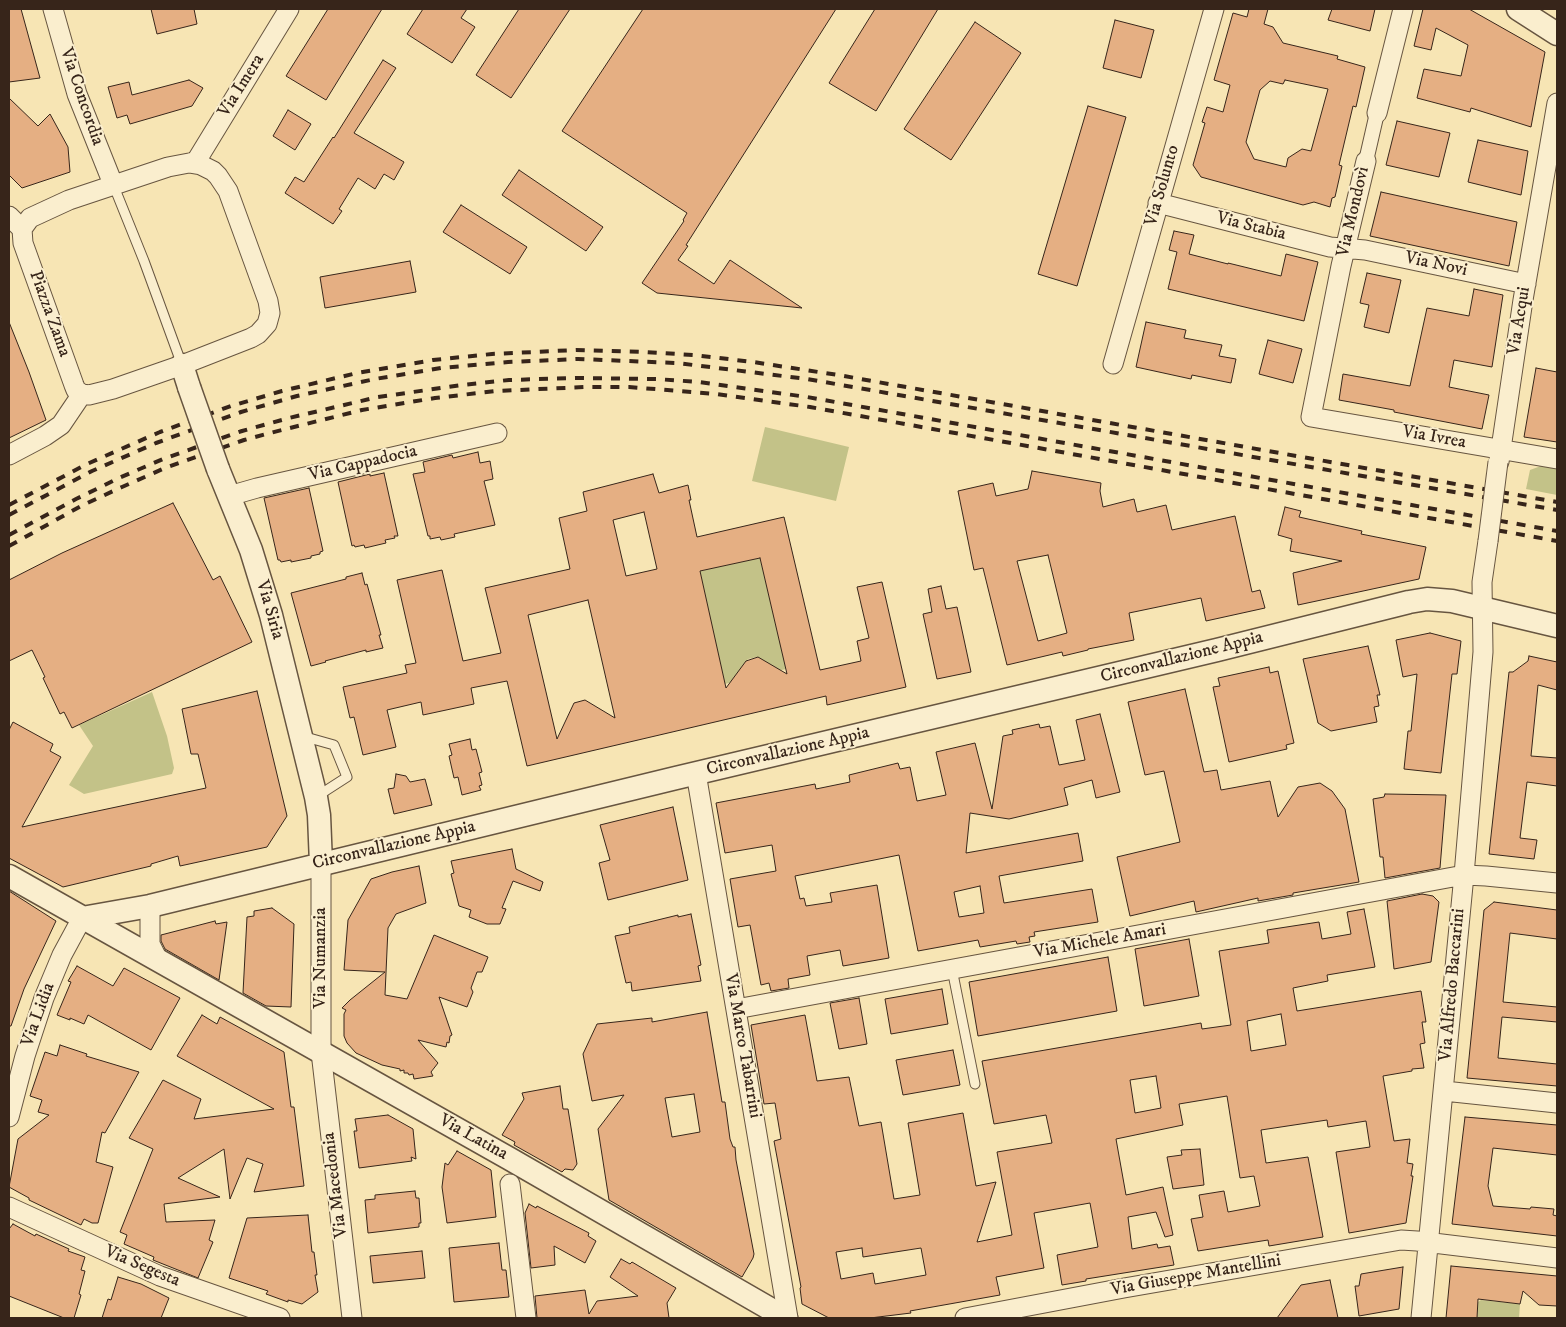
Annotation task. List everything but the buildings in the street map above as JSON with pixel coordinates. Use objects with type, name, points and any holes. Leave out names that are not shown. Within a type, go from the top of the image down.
[{"type":"street","name":"Via Concordia","points":[[53,9],[77,94],[113,184]]},
{"type":"street","name":"Via Imera","points":[[194,163],[290,9]]},
{"type":"street","name":"Via Solunto","points":[[1113,364],[1214,9]]},
{"type":"street","name":"Via Mondovì","points":[[1312,417],[1345,248],[1403,9]]},
{"type":"street","points":[[1518,9],[1557,34]]},
{"type":"street","name":"Via Acqui","points":[[1482,608],[1482,582],[1499,456],[1557,103]]},
{"type":"street","name":"Piazza Zama","points":[[82,394],[76,390],[74,385],[15,223],[113,184],[178,164],[194,163]]},
{"type":"street","points":[[9,455],[45,436],[61,425],[82,394],[89,395],[104,391],[182,365],[252,338],[266,324],[270,313],[268,301],[228,191],[213,171],[194,163]]},
{"type":"street","name":"Via Stabia","points":[[1158,203],[1321,244],[1345,248]]},
{"type":"street","name":"Via Novi","points":[[1345,248],[1365,250],[1526,284]]},
{"type":"street","name":"Via Siria","points":[[182,365],[218,469],[251,550],[267,599],[316,797],[322,864]]},
{"type":"street","name":"Via Ivrea","points":[[1312,417],[1499,456],[1557,459]]},
{"type":"street","name":"Via Cappadocia","points":[[229,496],[497,433]]},
{"type":"street","name":"Circonvallazione Appia","points":[[82,918],[150,906],[1410,602],[1427,599],[1452,601],[1557,626]]},
{"type":"street","name":"Via Alfredo Baccarini","points":[[1421,1318],[1464,875],[1482,652],[1482,608]]},
{"type":"street","name":"Via Marco Tabarrini","points":[[696,774],[787,1318]]},
{"type":"street","name":"Via Numanzia","points":[[321,1052],[322,864]]},
{"type":"street","name":"Via Michele Amari","points":[[736,1008],[1464,875],[1557,883]]},
{"type":"street","points":[[9,876],[82,918]]},
{"type":"street","points":[[150,906],[150,944],[158,960]]},
{"type":"street","name":"Via Latina","points":[[82,918],[787,1318]]},
{"type":"street","name":"Via Lidia","points":[[9,1117],[25,1056],[44,998],[62,955],[82,918]]},
{"type":"street","name":"Via Macedonia","points":[[321,1052],[352,1318]]},
{"type":"street","points":[[1444,1091],[1557,1103]]},
{"type":"street","points":[[510,1184],[526,1318]]},
{"type":"street","name":"Via Segesta","points":[[9,1207],[160,1276],[280,1318]]},
{"type":"street","name":"Via Giuseppe Mantellini","points":[[965,1318],[1388,1242],[1411,1240],[1557,1258]]},
{"type":"lane","points":[[113,184],[144,261],[182,365]]},
{"type":"lane","points":[[301,736],[334,745],[346,777],[316,797]]},
{"type":"lane","points":[[952,968],[975,1084]]},
{"type":"shaded area","points":[[765,427],[849,447],[836,501],[752,481]]},
{"type":"shaded area","points":[[1549,463],[1557,465],[1557,495],[1526,489],[1530,470]]},
{"type":"shaded area","points":[[760,558],[786,669],[765,674],[761,659],[757,657],[748,659],[744,665],[747,678],[725,684],[700,571]]},
{"type":"shaded area","points":[[152,692],[167,736],[174,768],[172,774],[84,794],[69,785],[93,746],[79,725]]},
{"type":"shaded area","points":[[1481,1300],[1520,1304],[1519,1318],[1477,1318],[1478,1302]]},
{"type":"railway","points":[[9,505],[87,464],[160,432],[231,406],[282,391],[357,373],[433,360],[492,354],[576,350],[694,355],[838,375],[1557,502]]},
{"type":"railway","points":[[9,515],[92,471],[156,443],[241,412],[297,396],[375,379],[441,368],[508,362],[578,359],[677,363],[807,379],[1557,510]]},
{"type":"railway","points":[[9,535],[119,478],[163,459],[242,431],[378,397],[509,380],[576,378],[656,379],[699,382],[807,397],[1557,531]]},
{"type":"railway","points":[[9,546],[81,506],[122,487],[165,468],[244,440],[362,410],[435,398],[496,391],[586,387],[629,387],[716,394],[810,407],[1557,541]]}]
